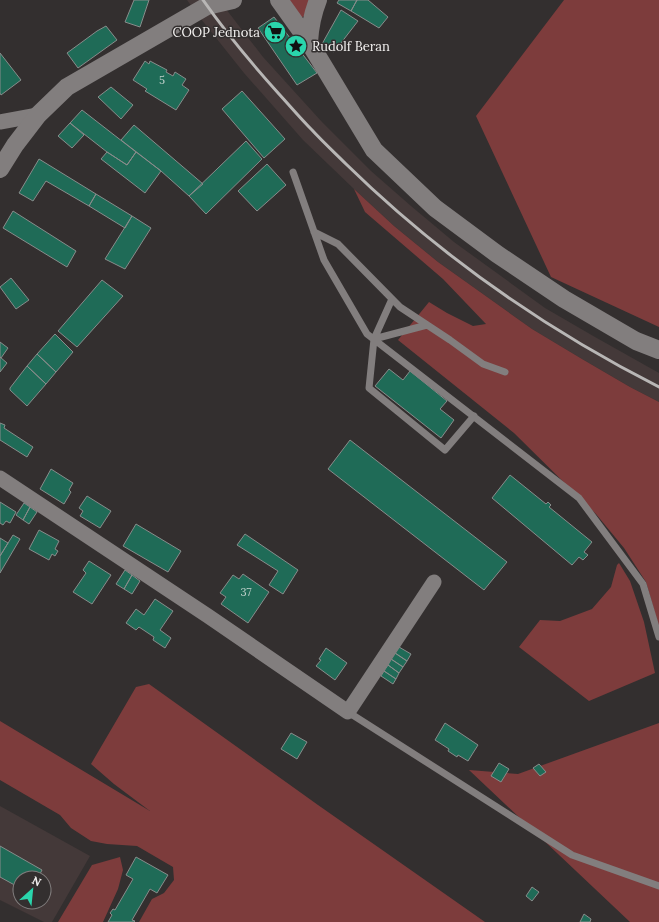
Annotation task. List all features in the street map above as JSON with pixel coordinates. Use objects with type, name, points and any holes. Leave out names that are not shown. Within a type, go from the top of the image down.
[{"type":"street","points":[[0,169],[15,145],[38,115],[67,87],[207,6],[234,0]]},
{"type":"street","points":[[279,0],[309,42],[374,150],[435,208],[497,254],[564,299],[636,341],[659,350]]},
{"type":"street","points":[[309,42],[310,26],[313,12],[318,0]]},
{"type":"street","points":[[0,122],[38,115]]},
{"type":"street","points":[[0,478],[208,616],[348,712],[434,582]]},
{"type":"lane","points":[[293,172],[324,260],[366,334],[579,498],[643,584],[659,637]]},
{"type":"lane","points":[[314,232],[338,244],[400,307],[483,364],[505,372]]},
{"type":"lane","points":[[392,299],[374,339],[369,388],[445,450],[474,416]]},
{"type":"lane","points":[[374,339],[427,325]]},
{"type":"lane","points":[[348,712],[572,855],[659,886]]},
{"type":"shaded area","points":[[187,0],[219,0],[263,57],[322,122],[371,171],[454,242],[545,308],[659,373],[659,402],[630,387],[532,329],[438,262],[394,226],[303,140],[244,73]]},
{"type":"shaded area","points":[[289,0],[312,0],[304,16],[301,18]]},
{"type":"shaded area","points":[[564,0],[659,0],[659,327],[551,277],[476,116]]},
{"type":"shaded area","points":[[354,189],[394,226],[438,262],[532,329],[630,387],[659,402],[659,627],[646,582],[624,548],[596,514],[514,433],[398,340],[429,302],[473,326],[486,324],[443,279],[365,212]]},
{"type":"shaded area","points":[[619,563],[630,581],[644,622],[655,673],[589,701],[519,647],[540,620],[560,621],[592,609],[611,587],[617,565]]},
{"type":"shaded area","points":[[149,684],[485,922],[139,922],[152,899],[164,893],[174,880],[173,867],[137,846],[107,844],[91,841],[71,828],[60,815],[0,780],[0,721],[150,811],[114,784],[91,764],[136,687]]},
{"type":"shaded area","points":[[659,723],[659,922],[630,922],[469,770],[518,774]]},
{"type":"shaded area","points":[[0,806],[90,856],[52,922],[44,922],[20,910],[52,910],[52,870],[12,870],[12,906],[0,900]]},
{"type":"shaded area","points":[[120,857],[123,870],[118,889],[103,922],[58,922],[92,865]]},
{"type":"building","points":[[134,0],[149,0],[140,27],[125,22]]},
{"type":"building","points":[[339,0],[357,0],[351,11],[337,3]]},
{"type":"building","points":[[357,0],[368,0],[388,17],[379,28],[351,11]]},
{"type":"building","points":[[341,10],[358,21],[334,52],[322,44]]},
{"type":"building","points":[[274,17],[317,73],[297,85],[258,28]]},
{"type":"building","points":[[106,26],[117,40],[78,68],[67,53]]},
{"type":"building","points":[[0,53],[21,80],[1,95],[0,93]]},
{"type":"building","points":[[145,61],[149,64],[150,61],[167,70],[166,72],[173,76],[175,72],[186,79],[182,85],[189,90],[176,110],[145,91],[147,89],[133,80]]},
{"type":"building","points":[[111,87],[133,105],[121,119],[98,97]]},
{"type":"building","points":[[242,91],[285,139],[264,158],[222,109]]},
{"type":"building","points":[[82,110],[136,152],[127,165],[107,152],[70,123]]},
{"type":"building","points":[[70,123],[84,135],[72,148],[58,136]]},
{"type":"building","points":[[134,125],[203,184],[189,196],[161,171],[121,140]]},
{"type":"building","points":[[246,141],[262,159],[206,214],[189,196]]},
{"type":"building","points":[[107,152],[127,165],[136,152],[161,171],[145,193],[101,159]]},
{"type":"building","points":[[39,159],[96,194],[89,206],[46,181],[33,201],[19,193]]},
{"type":"building","points":[[267,164],[286,185],[257,211],[238,191]]},
{"type":"building","points":[[96,194],[132,216],[125,228],[89,206]]},
{"type":"building","points":[[13,211],[76,251],[67,267],[3,228]]},
{"type":"building","points":[[132,216],[151,228],[125,269],[105,259]]},
{"type":"building","points":[[11,278],[29,300],[16,309],[0,287]]},
{"type":"building","points":[[102,280],[123,296],[77,347],[58,331]]},
{"type":"building","points":[[55,334],[73,352],[56,372],[37,354]]},
{"type":"building","points":[[0,342],[8,348],[1,358],[0,357]]},
{"type":"building","points":[[37,354],[56,372],[46,384],[27,366]]},
{"type":"building","points":[[0,357],[7,363],[0,372]]},
{"type":"building","points":[[27,366],[46,384],[27,406],[10,390],[10,388]]},
{"type":"building","points":[[389,369],[403,380],[410,371],[447,401],[440,409],[454,420],[441,438],[375,386]]},
{"type":"building","points":[[0,423],[5,425],[4,428],[33,447],[27,457],[0,440]]},
{"type":"building","points":[[350,440],[507,562],[484,590],[328,469]]},
{"type":"building","points":[[51,469],[73,483],[69,490],[71,492],[64,504],[40,489]]},
{"type":"building","points":[[510,475],[546,504],[548,502],[551,505],[549,507],[592,542],[584,552],[588,555],[583,560],[579,557],[572,565],[492,498]]},
{"type":"building","points":[[87,496],[111,511],[100,528],[80,516],[83,511],[79,508]]},
{"type":"building","points":[[0,502],[16,512],[10,523],[6,521],[3,525],[0,523]]},
{"type":"building","points":[[24,503],[30,507],[23,520],[16,515]]},
{"type":"building","points":[[30,507],[37,512],[29,524],[23,520]]},
{"type":"building","points":[[136,524],[181,551],[168,572],[123,546]]},
{"type":"building","points":[[39,530],[59,541],[55,549],[58,551],[55,556],[52,554],[49,560],[29,549]]},
{"type":"building","points":[[245,534],[298,570],[283,594],[269,585],[278,571],[237,545]]},
{"type":"building","points":[[13,535],[20,539],[0,573],[0,556]]},
{"type":"building","points":[[0,538],[8,543],[0,556]]},
{"type":"building","points":[[89,561],[111,575],[92,604],[73,592],[86,573],[83,570]]},
{"type":"building","points":[[125,570],[132,575],[124,589],[116,584]]},
{"type":"building","points":[[243,574],[269,592],[248,623],[221,604],[226,597],[220,593],[233,575],[239,579]]},
{"type":"building","points":[[132,575],[140,581],[132,594],[124,589]]},
{"type":"building","points":[[155,599],[173,611],[160,630],[171,638],[165,648],[153,640],[154,637],[139,627],[136,630],[126,623],[136,609],[144,615]]},
{"type":"building","points":[[399,647],[411,654],[407,661],[395,653]]},
{"type":"building","points":[[326,648],[347,663],[335,680],[316,666],[321,660],[319,659]]},
{"type":"building","points":[[395,653],[407,661],[403,667],[391,659]]},
{"type":"building","points":[[391,659],[403,667],[399,673],[388,665]]},
{"type":"building","points":[[388,665],[399,673],[396,679],[384,671]]},
{"type":"building","points":[[384,671],[396,679],[393,684],[381,676]]},
{"type":"building","points":[[445,723],[478,745],[468,761],[458,755],[457,757],[448,751],[449,749],[435,740]]},
{"type":"building","points":[[291,733],[307,742],[297,759],[281,749]]},
{"type":"building","points":[[499,763],[509,769],[501,782],[491,776]]},
{"type":"building","points":[[539,764],[546,772],[540,776],[533,768]]},
{"type":"building","points":[[0,846],[42,870],[12,870],[12,884],[0,877]]},
{"type":"building","points":[[136,857],[168,875],[157,893],[150,889],[132,920],[135,921],[134,922],[108,922],[112,915],[110,913],[113,909],[115,910],[133,879],[126,875]]},
{"type":"building","points":[[532,887],[539,892],[532,901],[526,896]]},
{"type":"building","points":[[584,914],[591,919],[590,922],[580,922]]},
{"type":"railway","points":[[203,0],[249,60],[320,139],[381,197],[418,229],[494,288],[534,315],[659,387]]},
{"type":"place","name":"COOP Jednota","points":[[275,32]]},
{"type":"place","name":"Rudolf Beran","points":[[296,46]]}]
